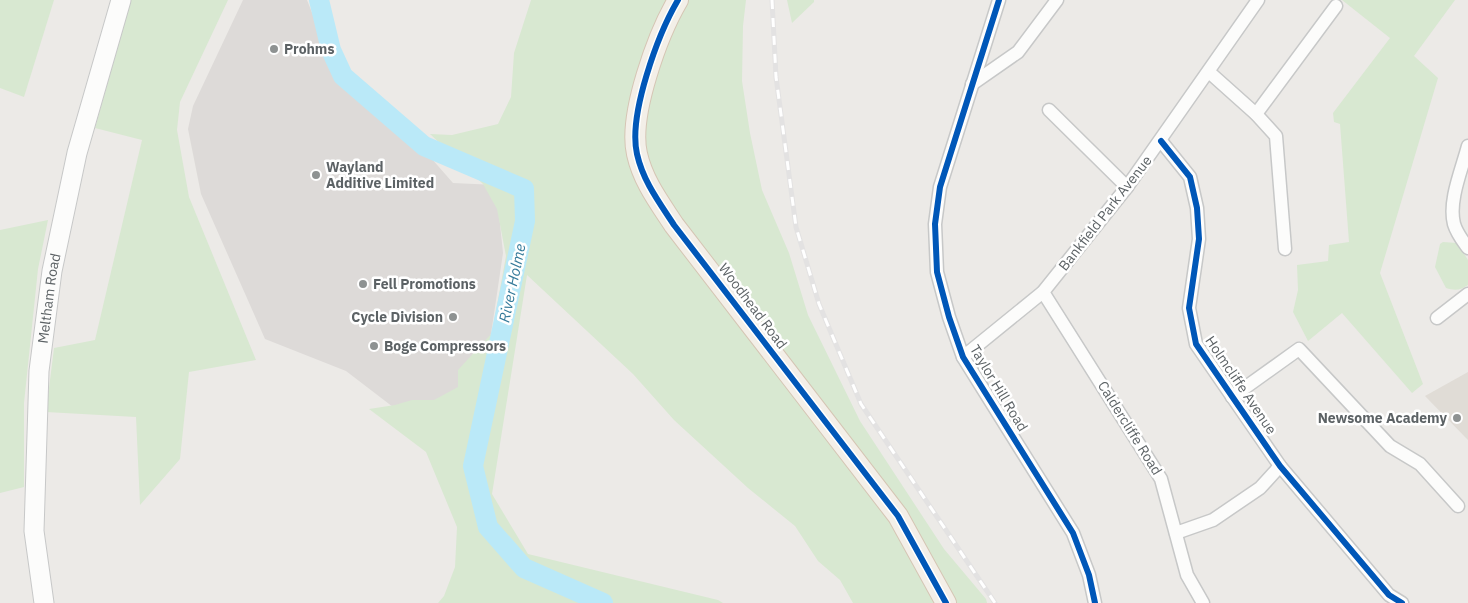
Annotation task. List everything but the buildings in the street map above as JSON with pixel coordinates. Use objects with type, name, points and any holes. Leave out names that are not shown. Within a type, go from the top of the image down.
[{"type":"main road","name":"Meltham Road","points":[[44,603],[34,531],[39,371],[42,340],[52,271],[77,153],[121,0]]},
{"type":"main road","name":"Woodhead Road","points":[[678,0],[668,17],[644,82],[637,122],[636,152],[646,182],[674,225],[898,516],[938,585],[946,603]]},
{"type":"street","name":"Taylor Hill Road","points":[[999,0],[940,187],[935,224],[937,272],[949,317],[963,356],[1073,533],[1089,575],[1095,603]]},
{"type":"street","points":[[972,84],[1018,52],[1057,0]]},
{"type":"street","name":"Bankfield Park Avenue","points":[[963,356],[1043,292],[1127,187],[1161,141],[1258,0]]},
{"type":"street","points":[[1256,114],[1320,19],[1336,6]]},
{"type":"street","points":[[1209,72],[1273,131],[1278,142],[1285,249]]},
{"type":"street","points":[[1049,110],[1127,187]]},
{"type":"street","name":"Holmcliffe Avenue","points":[[1161,141],[1190,177],[1197,208],[1199,239],[1189,308],[1196,344],[1280,466],[1389,595],[1402,603]]},
{"type":"street","points":[[1468,146],[1453,208],[1457,234],[1468,248]]},
{"type":"street","name":"Caldercliffe Road","points":[[1043,292],[1161,479],[1187,575],[1203,603]]},
{"type":"street","points":[[1437,318],[1468,294]]},
{"type":"street","points":[[1232,397],[1299,349],[1390,446],[1420,464],[1458,506]]},
{"type":"street","points":[[1176,533],[1213,520],[1260,488],[1280,466]]},
{"type":"shaded area","points":[[243,0],[307,0],[328,53],[353,90],[424,150],[453,183],[496,185],[503,253],[491,334],[440,443],[346,371],[265,339],[201,194],[188,129],[193,106]]},
{"type":"shaded area","name":"Newsome Academy","points":[[1468,372],[1468,440],[1425,396]]},
{"type":"green space","points":[[0,0],[54,0],[24,97],[0,88]]},
{"type":"green space","points":[[131,0],[228,0],[180,102],[177,130],[189,197],[256,360],[189,372],[180,459],[140,505],[136,417],[46,412],[54,348],[95,340],[142,140],[95,128]]},
{"type":"green space","points":[[531,0],[746,0],[743,26],[742,81],[750,133],[762,190],[789,253],[808,315],[860,421],[944,549],[986,599],[987,603],[853,603],[840,580],[818,561],[795,526],[748,488],[674,420],[633,374],[527,275],[492,494],[528,554],[718,600],[723,603],[438,603],[444,596],[455,567],[457,527],[426,452],[369,409],[412,400],[434,400],[458,387],[458,370],[492,333],[506,256],[497,209],[483,184],[430,134],[452,135],[498,124],[511,97],[514,53]]},
{"type":"green space","points":[[787,0],[814,0],[814,2],[792,23]]},
{"type":"green space","points":[[1342,0],[1455,0],[1414,56],[1438,78],[1380,273],[1423,384],[1412,393],[1342,313],[1308,341],[1293,312],[1298,290],[1297,265],[1328,261],[1329,245],[1349,242],[1340,124],[1334,122],[1333,113],[1390,38]]},
{"type":"green space","points":[[48,220],[38,269],[24,403],[24,487],[0,493],[0,230]]},
{"type":"green space","points":[[1443,242],[1457,243],[1468,260],[1468,285],[1458,290],[1446,288],[1435,267],[1440,244]]},
{"type":"waterway","name":"River Holme","points":[[319,0],[331,50],[343,76],[424,146],[524,189],[525,221],[473,466],[488,527],[524,568],[603,603]]},
{"type":"railway","points":[[772,0],[776,77],[796,227],[819,304],[861,404],[995,603]]},
{"type":"cycle path","points":[[678,0],[654,53],[641,97],[635,138],[637,154],[643,173],[674,225],[898,516],[946,603]]},
{"type":"cycle path","points":[[999,0],[940,187],[935,224],[937,272],[949,317],[963,357],[1073,533],[1089,575],[1095,603]]},
{"type":"cycle path","points":[[1161,141],[1190,177],[1197,208],[1199,239],[1189,308],[1196,344],[1280,466],[1389,595],[1402,603]]},
{"type":"place","name":"Prohms","points":[[274,49]]},
{"type":"place","name":"Wayland Additive Limited","points":[[316,175]]},
{"type":"place","name":"Fell Promotions","points":[[363,284]]},
{"type":"place","name":"Cycle Division","points":[[453,317]]},
{"type":"place","name":"Boge Compressors","points":[[374,346]]},
{"type":"place","name":"Newsome Academy","points":[[1457,418]]}]
